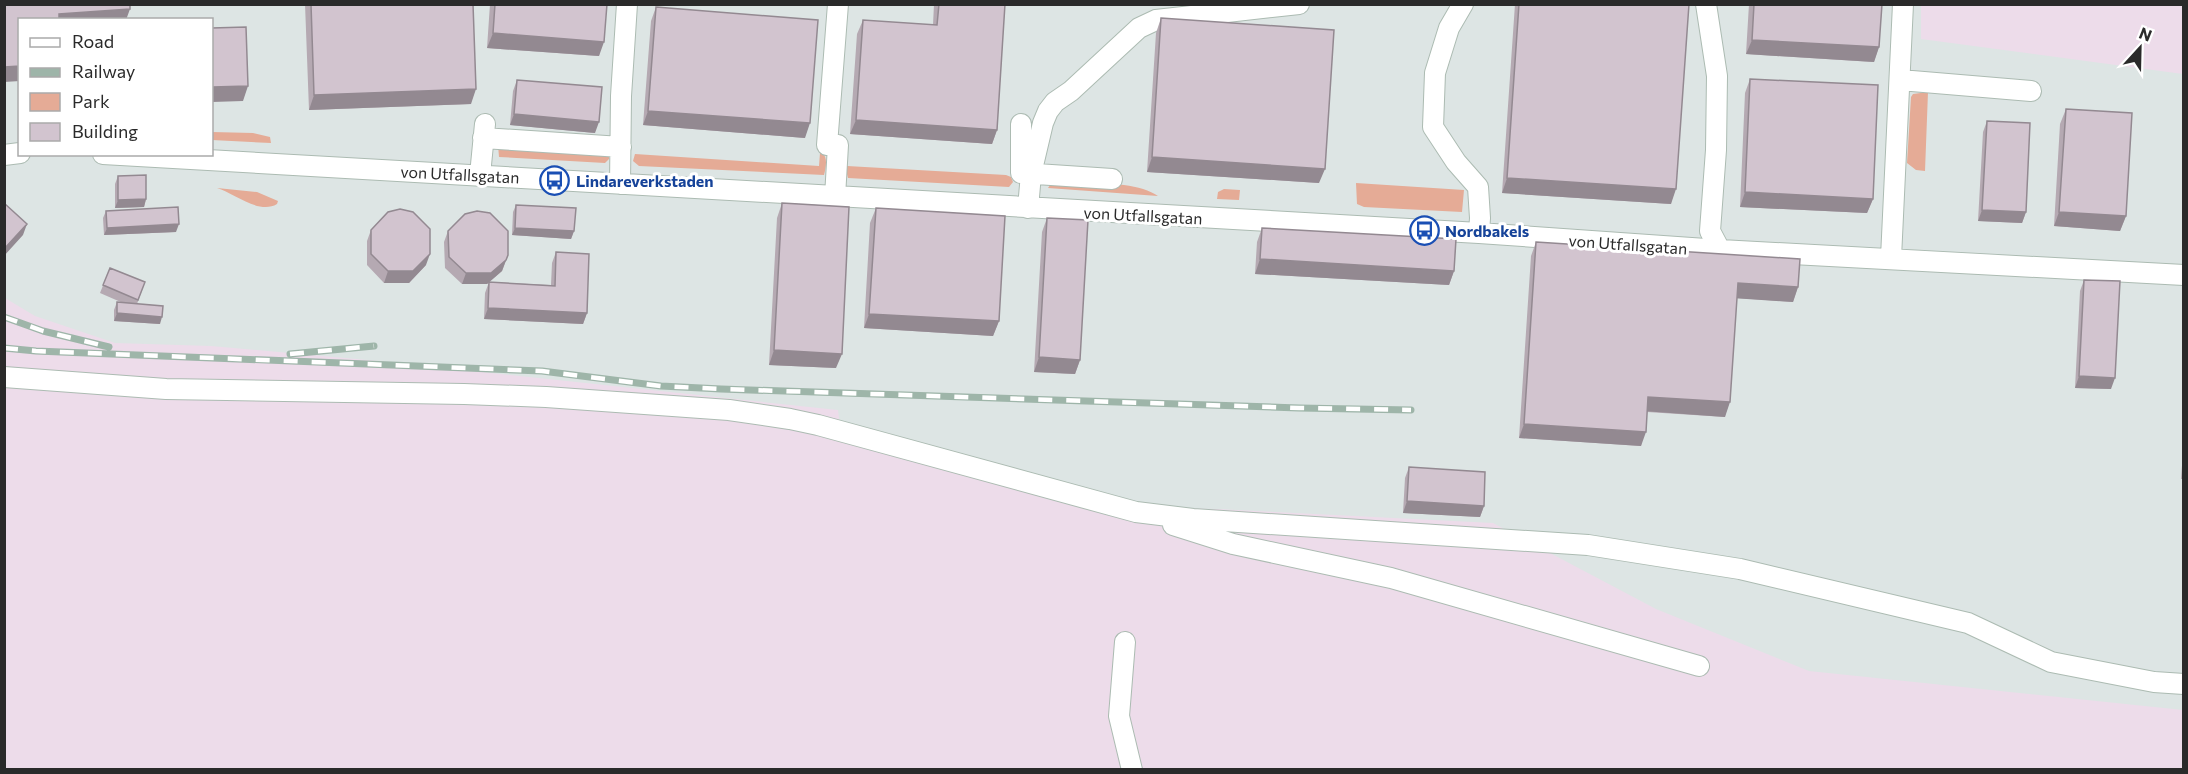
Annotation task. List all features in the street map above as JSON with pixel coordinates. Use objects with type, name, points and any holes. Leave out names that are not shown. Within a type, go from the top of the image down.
[{"type":"street","points":[[620,184],[621,96],[627,4]]},
{"type":"street","points":[[835,197],[832,145],[838,4]]},
{"type":"street","points":[[1028,208],[1032,174],[1043,123],[1055,102],[1071,91],[1139,28],[1156,20],[1193,10],[1299,4]]},
{"type":"street","points":[[1463,4],[1449,28],[1435,73],[1433,127],[1456,162],[1478,187],[1479,233]]},
{"type":"street","points":[[1706,4],[1717,76],[1716,150],[1710,231],[1719,250]]},
{"type":"street","points":[[1891,258],[1903,4]]},
{"type":"street","points":[[1900,81],[2031,91]]},
{"type":"street","points":[[1021,124],[1021,173],[1112,179]]},
{"type":"street","points":[[480,175],[484,131],[621,147]]},
{"type":"street","name":"von Utfallsgatan","points":[[139,156],[1479,233],[1719,250],[2184,275]]},
{"type":"street","points":[[4,377],[166,389],[546,397],[729,410],[790,418],[1136,512],[1211,538],[1391,578],[1699,666]]},
{"type":"street","points":[[1136,512],[1194,519],[1588,545],[1740,569],[1968,623],[2051,662],[2154,682],[2184,684]]},
{"type":"street","points":[[1125,642],[1119,716],[1132,770]]},
{"type":"shaded area","points":[[1921,4],[1921,39],[2183,74],[2183,710],[1809,671],[1656,609],[1493,523],[1159,508],[840,425],[838,410],[378,361],[211,346],[115,343],[35,316],[5,298],[4,5]]},
{"type":"green space","points":[[1928,92],[1925,171],[1916,170],[1907,163],[1911,97],[1913,94]]},
{"type":"green space","points":[[213,132],[253,133],[270,137],[271,143],[213,140]]},
{"type":"green space","points":[[498,145],[609,155],[609,159],[605,163],[499,157]]},
{"type":"green space","points":[[822,152],[826,160],[824,175],[639,166],[633,161],[635,154],[819,166]]},
{"type":"green space","points":[[847,166],[1006,175],[1011,177],[1013,182],[1009,187],[848,178]]},
{"type":"green space","points":[[1064,183],[1126,185],[1149,191],[1158,196],[1048,188],[1050,185]]},
{"type":"green space","points":[[1356,183],[1464,190],[1462,212],[1364,207],[1357,204]]},
{"type":"green space","points":[[217,188],[257,192],[278,201],[270,207],[262,207]]},
{"type":"green space","points":[[1224,189],[1240,190],[1239,200],[1217,199],[1218,192]]},
{"type":"building","points":[[4,4],[130,4],[130,9],[59,14],[59,18],[18,18],[18,66],[4,67]]},
{"type":"building","points":[[311,4],[473,4],[476,89],[314,95]]},
{"type":"building","points":[[495,4],[607,4],[604,42],[493,33]]},
{"type":"building","points":[[939,4],[1005,4],[997,130],[856,120],[863,20],[937,25]]},
{"type":"building","points":[[1519,4],[1689,4],[1676,189],[1507,178]]},
{"type":"building","points":[[1754,4],[1882,4],[1879,47],[1752,40]]},
{"type":"building","points":[[656,7],[818,20],[810,123],[648,111]]},
{"type":"building","points":[[1161,18],[1334,30],[1325,169],[1152,157]]},
{"type":"building","points":[[246,27],[248,86],[213,87],[213,28]]},
{"type":"building","points":[[1750,79],[1878,85],[1873,199],[1745,192]]},
{"type":"building","points":[[517,80],[602,87],[599,122],[514,114]]},
{"type":"building","points":[[2066,109],[2132,113],[2126,216],[2059,212]]},
{"type":"building","points":[[1987,121],[2030,123],[2026,212],[1982,210]]},
{"type":"building","points":[[146,175],[146,199],[118,200],[118,176]]},
{"type":"building","points":[[4,203],[27,224],[4,249]]},
{"type":"building","points":[[782,203],[849,207],[842,354],[774,350]]},
{"type":"building","points":[[516,205],[576,208],[574,231],[515,228]]},
{"type":"building","points":[[178,207],[179,224],[107,228],[106,211]]},
{"type":"building","points":[[876,208],[1005,216],[999,321],[869,314]]},
{"type":"building","points":[[400,209],[413,212],[430,229],[430,254],[413,271],[388,271],[371,254],[371,230],[388,212]]},
{"type":"building","points":[[477,211],[490,213],[508,231],[506,260],[491,273],[466,273],[449,257],[448,231],[465,214]]},
{"type":"building","points":[[1047,218],[1088,220],[1080,360],[1039,357]]},
{"type":"building","points":[[1262,228],[1456,239],[1454,271],[1260,259]]},
{"type":"building","points":[[1536,242],[1800,259],[1798,287],[1738,283],[1730,402],[1648,397],[1646,432],[1524,424]]},
{"type":"building","points":[[556,252],[589,254],[587,313],[488,308],[489,282],[555,286]]},
{"type":"building","points":[[110,268],[145,282],[138,300],[103,285]]},
{"type":"building","points":[[2084,280],[2120,281],[2115,378],[2079,376]]},
{"type":"building","points":[[117,302],[163,306],[162,317],[117,313]]},
{"type":"building","points":[[1409,467],[1485,472],[1484,506],[1407,501]]},
{"type":"railway","points":[[4,317],[43,331],[109,347]]},
{"type":"railway","points":[[290,354],[374,346]]},
{"type":"railway","points":[[4,348],[542,371],[661,386],[721,389],[1411,410]]},
{"type":"place","name":"Lindareverkstaden","points":[[555,180]]},
{"type":"place","name":"Nordbakels","points":[[1424,230]]}]
